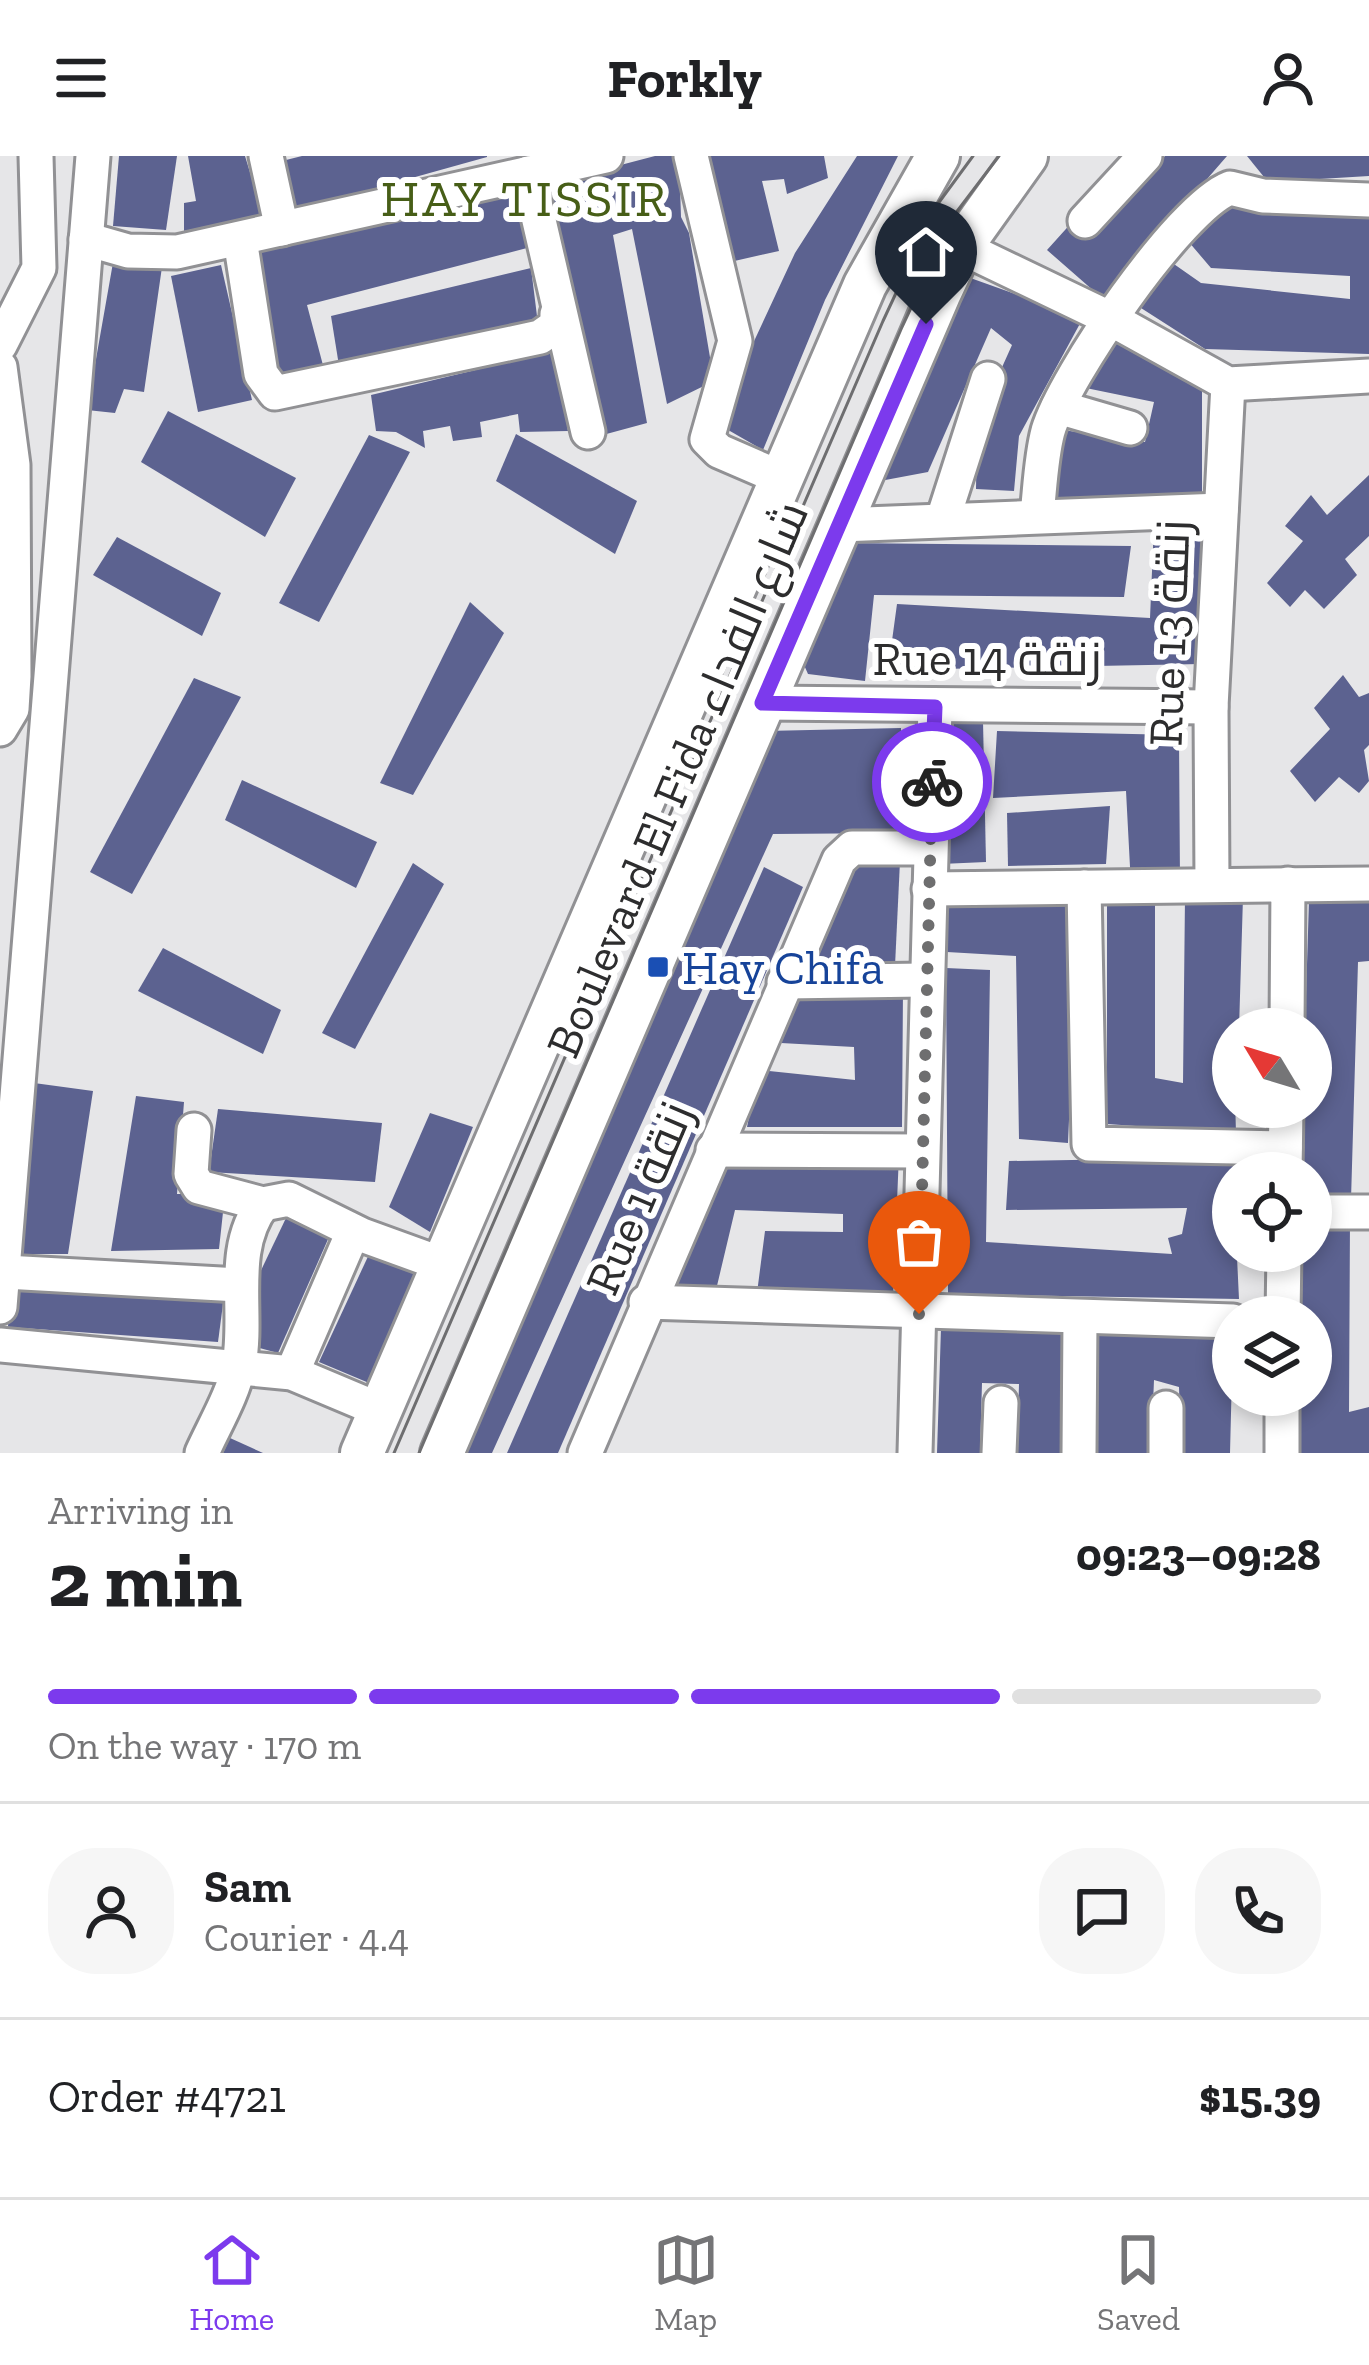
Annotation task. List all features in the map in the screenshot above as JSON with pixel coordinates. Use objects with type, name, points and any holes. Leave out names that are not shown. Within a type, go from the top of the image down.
[{"type":"main road","name":"Boulevard El Fida شارع الفداء","points":[[362,1453],[865,285],[938,156]]},
{"type":"main road","name":"Boulevard El Fida شارع الفداء","points":[[442,1453],[961,247],[1026,156]]},
{"type":"street","points":[[0,345],[39,268],[36,156]]},
{"type":"street","points":[[0,1307],[14,974],[93,156]]},
{"type":"street","points":[[266,156],[282,229]]},
{"type":"street","points":[[691,156],[736,341],[707,440],[719,451],[781,478]]},
{"type":"street","points":[[1085,221],[1145,156]]},
{"type":"street","points":[[86,238],[154,254],[239,239],[587,158]]},
{"type":"street","points":[[528,173],[588,432]]},
{"type":"street","points":[[1037,514],[1048,434],[1058,407],[1111,319],[1209,199],[1230,188],[1263,196],[1369,200]]},
{"type":"street","points":[[239,239],[260,374],[275,392],[288,394],[540,338],[557,326],[557,314]]},
{"type":"street","points":[[961,247],[1111,319],[1228,384],[1369,376]]},
{"type":"street","points":[[0,367],[13,465],[14,676],[12,709],[0,729]]},
{"type":"street","points":[[944,519],[988,379]]},
{"type":"street","name":"Rue 13 زنقة","points":[[1212,885],[1211,707],[1228,384]]},
{"type":"street","points":[[1058,407],[1130,428]]},
{"type":"street","points":[[840,525],[1221,510]]},
{"type":"street","name":"Rue 14 زنقة","points":[[762,703],[1211,707]]},
{"type":"street","points":[[915,1453],[924,980],[935,707]]},
{"type":"street","name":"Rue 1 زنقة","points":[[585,1453],[784,982],[845,853],[862,847],[929,848]]},
{"type":"street","points":[[1287,1008],[1288,884]]},
{"type":"street","points":[[929,889],[1369,884]]},
{"type":"street","points":[[1084,886],[1089,1144],[1212,1154]]},
{"type":"street","points":[[784,982],[924,980]]},
{"type":"street","points":[[194,1130],[193,1183],[263,1204],[289,1199],[358,1233],[442,1264]]},
{"type":"street","points":[[713,1150],[922,1151]]},
{"type":"street","points":[[202,1453],[239,1365],[239,1286],[256,1214],[263,1204]]},
{"type":"street","points":[[1332,1212],[1369,1212]]},
{"type":"street","points":[[296,1374],[358,1233]]},
{"type":"street","points":[[5,1272],[239,1286]]},
{"type":"street","points":[[646,1302],[1212,1321]]},
{"type":"street","points":[[1079,1453],[1080,1318]]},
{"type":"street","points":[[0,1345],[296,1374],[380,1411]]},
{"type":"street","points":[[999,1453],[1001,1403]]},
{"type":"street","points":[[1166,1408],[1166,1453]]},
{"type":"street","points":[[1282,1416],[1282,1453]]},
{"type":"building","points":[[119,156],[177,156],[166,230],[113,226]]},
{"type":"building","points":[[188,156],[245,156],[263,215],[184,231],[184,203],[196,201]]},
{"type":"building","points":[[302,156],[487,157],[297,210],[286,160]]},
{"type":"building","points":[[655,156],[679,156],[681,217],[689,233],[714,381],[667,404],[632,229],[613,235],[647,423],[599,436],[548,184]]},
{"type":"building","points":[[705,156],[824,156],[828,178],[787,194],[784,179],[762,181],[779,251],[730,262]]},
{"type":"building","points":[[857,156],[898,156],[825,300],[763,450],[716,423],[795,253]]},
{"type":"building","points":[[1165,156],[1227,156],[1103,299],[1047,250],[1074,220],[1094,238]]},
{"type":"building","points":[[1247,156],[1369,156],[1369,176],[1268,182]]},
{"type":"building","points":[[513,183],[527,248],[307,305],[324,369],[273,379],[257,248]]},
{"type":"building","points":[[1228,190],[1242,196],[1243,209],[1369,212],[1369,354],[1205,349],[1141,308],[1171,262],[1201,283],[1350,299],[1350,276],[1211,268],[1188,241]]},
{"type":"building","points":[[114,257],[163,260],[144,392],[124,389],[115,413],[87,410]]},
{"type":"building","points":[[221,265],[252,400],[198,412],[171,276]]},
{"type":"building","points":[[531,268],[538,324],[340,372],[331,316]]},
{"type":"building","points":[[962,275],[1083,318],[1019,436],[1014,491],[976,489],[977,423],[1012,345],[991,328],[928,472],[864,484]]},
{"type":"building","points":[[1112,333],[1202,385],[1202,494],[1047,499],[1063,430],[1145,442],[1154,402],[1081,387]]},
{"type":"building","points":[[555,351],[568,431],[520,432],[518,414],[480,422],[482,437],[453,441],[450,426],[423,431],[425,448],[396,432],[376,431],[371,395]]},
{"type":"building","points":[[168,411],[296,478],[265,537],[141,462]]},
{"type":"building","points":[[516,434],[637,501],[615,554],[496,481]]},
{"type":"building","points":[[369,435],[410,452],[319,622],[279,603]]},
{"type":"building","points":[[1369,475],[1369,536],[1345,559],[1357,575],[1324,609],[1305,590],[1290,607],[1267,583],[1303,541],[1285,526],[1311,495],[1327,515]]},
{"type":"building","points":[[1154,524],[1202,526],[1201,664],[888,670],[897,604],[1150,618]]},
{"type":"building","points":[[117,537],[221,593],[202,636],[93,575]]},
{"type":"building","points":[[844,543],[1131,546],[1124,597],[874,595],[865,681],[808,674],[796,647]]},
{"type":"building","points":[[470,602],[504,633],[413,795],[380,783]]},
{"type":"building","points":[[1343,675],[1359,697],[1369,693],[1369,745],[1364,750],[1369,781],[1359,793],[1339,777],[1315,802],[1290,771],[1330,729],[1314,708]]},
{"type":"building","points":[[194,678],[241,697],[132,894],[90,872]]},
{"type":"building","points":[[983,721],[986,862],[941,864],[941,723]]},
{"type":"building","points":[[901,728],[901,833],[773,834],[492,1453],[457,1453],[765,731]]},
{"type":"building","points":[[997,731],[1179,735],[1180,882],[1131,886],[1126,791],[993,798]]},
{"type":"building","points":[[242,780],[377,842],[356,888],[225,820]]},
{"type":"building","points":[[1110,806],[1106,864],[1008,866],[1007,813]]},
{"type":"building","points":[[848,857],[900,861],[895,966],[815,970],[810,947]]},
{"type":"building","points":[[413,863],[444,884],[355,1049],[322,1033]]},
{"type":"building","points":[[764,867],[803,887],[558,1453],[507,1453]]},
{"type":"building","points":[[1079,890],[1068,1143],[1019,1139],[1016,956],[947,952],[946,897]]},
{"type":"building","points":[[1185,897],[1243,897],[1240,1008],[1212,1008],[1212,1128],[1236,1128],[1236,1133],[1107,1124],[1107,901],[1155,899],[1155,1078],[1183,1083]]},
{"type":"building","points":[[1369,897],[1369,961],[1358,962],[1351,1200],[1332,1199],[1332,1152],[1300,1152],[1301,1128],[1332,1128],[1332,1008],[1306,1008],[1309,900]]},
{"type":"building","points":[[163,948],[281,1010],[263,1054],[138,991]]},
{"type":"building","points":[[946,968],[990,970],[986,1242],[1172,1254],[1168,1238],[1182,1234],[1187,1208],[1006,1210],[1009,1161],[1212,1157],[1212,1272],[1238,1272],[1239,1296],[948,1294]]},
{"type":"building","points":[[903,988],[902,1127],[747,1127],[759,1070],[855,1080],[854,1047],[781,1043],[798,992]]},
{"type":"building","points":[[34,1083],[93,1091],[68,1254],[18,1254]]},
{"type":"building","points":[[136,1096],[184,1102],[177,1194],[225,1194],[219,1249],[111,1251]]},
{"type":"building","points":[[218,1109],[382,1123],[375,1182],[209,1172]]},
{"type":"building","points":[[430,1113],[473,1127],[430,1232],[389,1207]]},
{"type":"building","points":[[726,1154],[899,1154],[893,1297],[757,1293],[765,1231],[843,1232],[843,1214],[735,1210],[716,1290],[673,1286]]},
{"type":"building","points":[[286,1218],[329,1237],[278,1353],[245,1344],[244,1306]]},
{"type":"building","points":[[1332,1219],[1350,1219],[1349,1412],[1369,1407],[1369,1453],[1300,1453],[1300,1416],[1332,1416],[1332,1296],[1300,1296],[1301,1272],[1332,1272]]},
{"type":"building","points":[[371,1250],[419,1272],[369,1383],[319,1362]]},
{"type":"building","points":[[10,1284],[225,1289],[218,1342],[8,1327]]},
{"type":"building","points":[[941,1328],[1067,1331],[1064,1453],[1017,1453],[1019,1384],[982,1383],[980,1453],[937,1453]]},
{"type":"building","points":[[1099,1333],[1212,1334],[1212,1416],[1231,1416],[1230,1453],[1181,1453],[1179,1387],[1154,1380],[1151,1453],[1097,1453]]},
{"type":"building","points":[[230,1438],[263,1453],[223,1453]]},
{"type":"tram line","points":[[394,1453],[883,321],[937,205],[973,156]]},
{"type":"tram line","points":[[419,1453],[902,327],[955,214],[999,156]]},
{"type":"way so far","points":[[919,1314],[932,782]]},
{"type":"place","name":"Hay Chifa","points":[[658,967]]},
{"type":"district","name":"HAY TISSIR","points":[[525,198]]},
{"type":"route","points":[[926,324],[762,703],[935,707],[932,782]]}]
